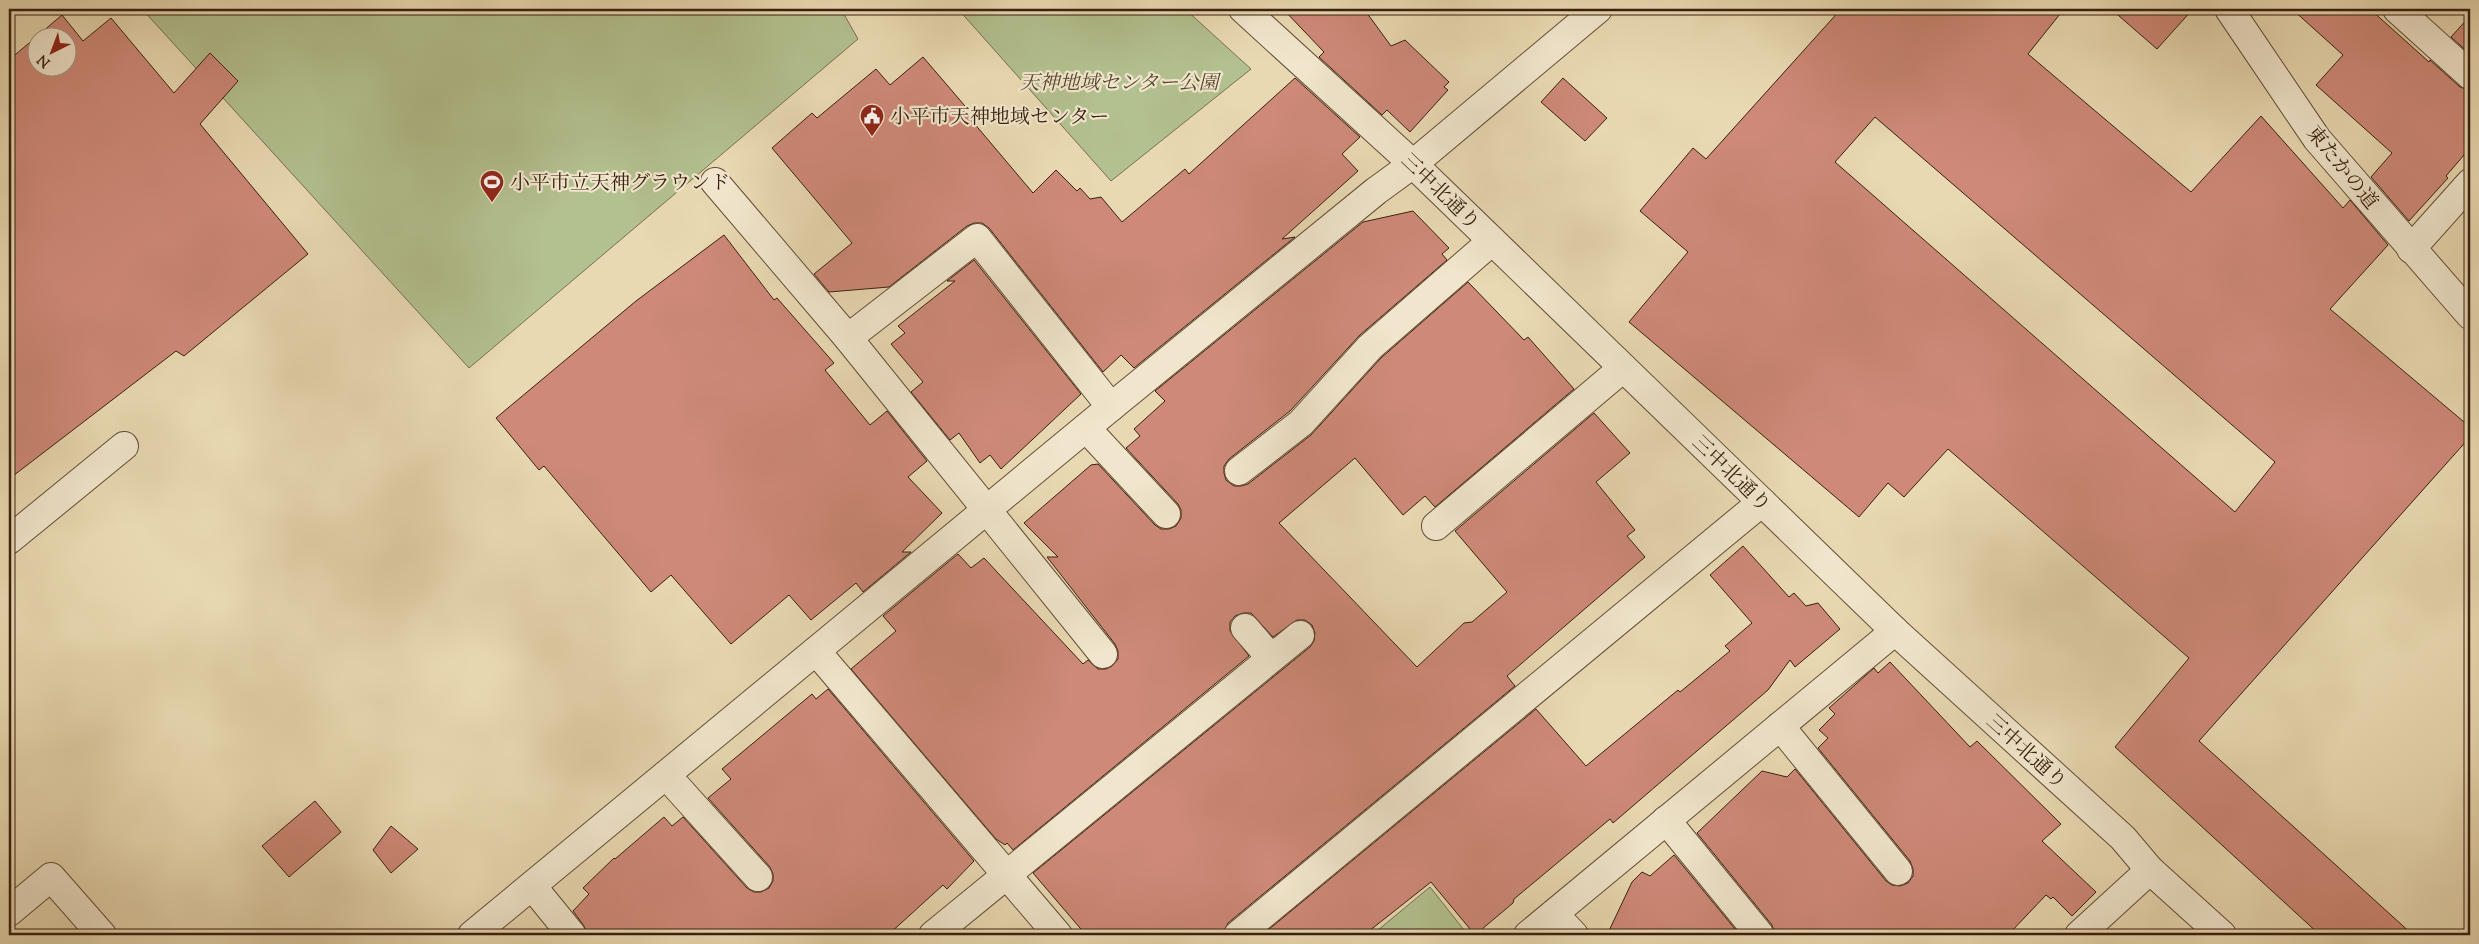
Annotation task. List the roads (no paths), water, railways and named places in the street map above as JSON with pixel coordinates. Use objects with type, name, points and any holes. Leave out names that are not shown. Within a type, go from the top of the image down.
[{"type":"street","name":"三中北通り","points":[[1243,9],[1413,164],[1895,632],[2123,838],[2150,870],[2222,935]]},
{"type":"street","points":[[472,935],[988,511],[1111,407],[1376,191],[1413,164],[1598,9]]},
{"type":"street","name":"東たかの道","points":[[2228,9],[2317,139],[2470,315]]},
{"type":"street","points":[[2397,9],[2470,75]]},
{"type":"street","points":[[716,182],[848,338],[1103,654]]},
{"type":"street","points":[[2411,249],[2470,183]]},
{"type":"street","points":[[848,338],[977,238],[1111,407]]},
{"type":"street","points":[[1239,471],[1301,423],[1370,347],[1492,241]]},
{"type":"street","points":[[1436,526],[1623,368]]},
{"type":"street","points":[[1086,428],[1166,514]]},
{"type":"street","points":[[9,540],[124,446]]},
{"type":"street","points":[[1238,935],[1762,502]]},
{"type":"street","points":[[1245,628],[1271,658]]},
{"type":"street","points":[[1528,935],[1895,632]]},
{"type":"street","points":[[933,935],[1300,634]]},
{"type":"street","points":[[816,651],[1058,935]]},
{"type":"street","points":[[1780,726],[1898,871]]},
{"type":"street","points":[[666,775],[758,878]]},
{"type":"street","points":[[1666,820],[1760,935]]},
{"type":"street","points":[[2079,935],[2150,870]]},
{"type":"street","points":[[9,912],[51,877],[102,935]]},
{"type":"street","points":[[532,886],[572,935]]},
{"type":"street","points":[[1554,914],[1574,935]]},
{"type":"place","name":"小平市天神地域センター","points":[[872,137]]},
{"type":"place","name":"小平市立天神グラウンド","points":[[492,203]]},
{"type":"park label","name":"天神地域センター公園","points":[[1119,82]]}]
